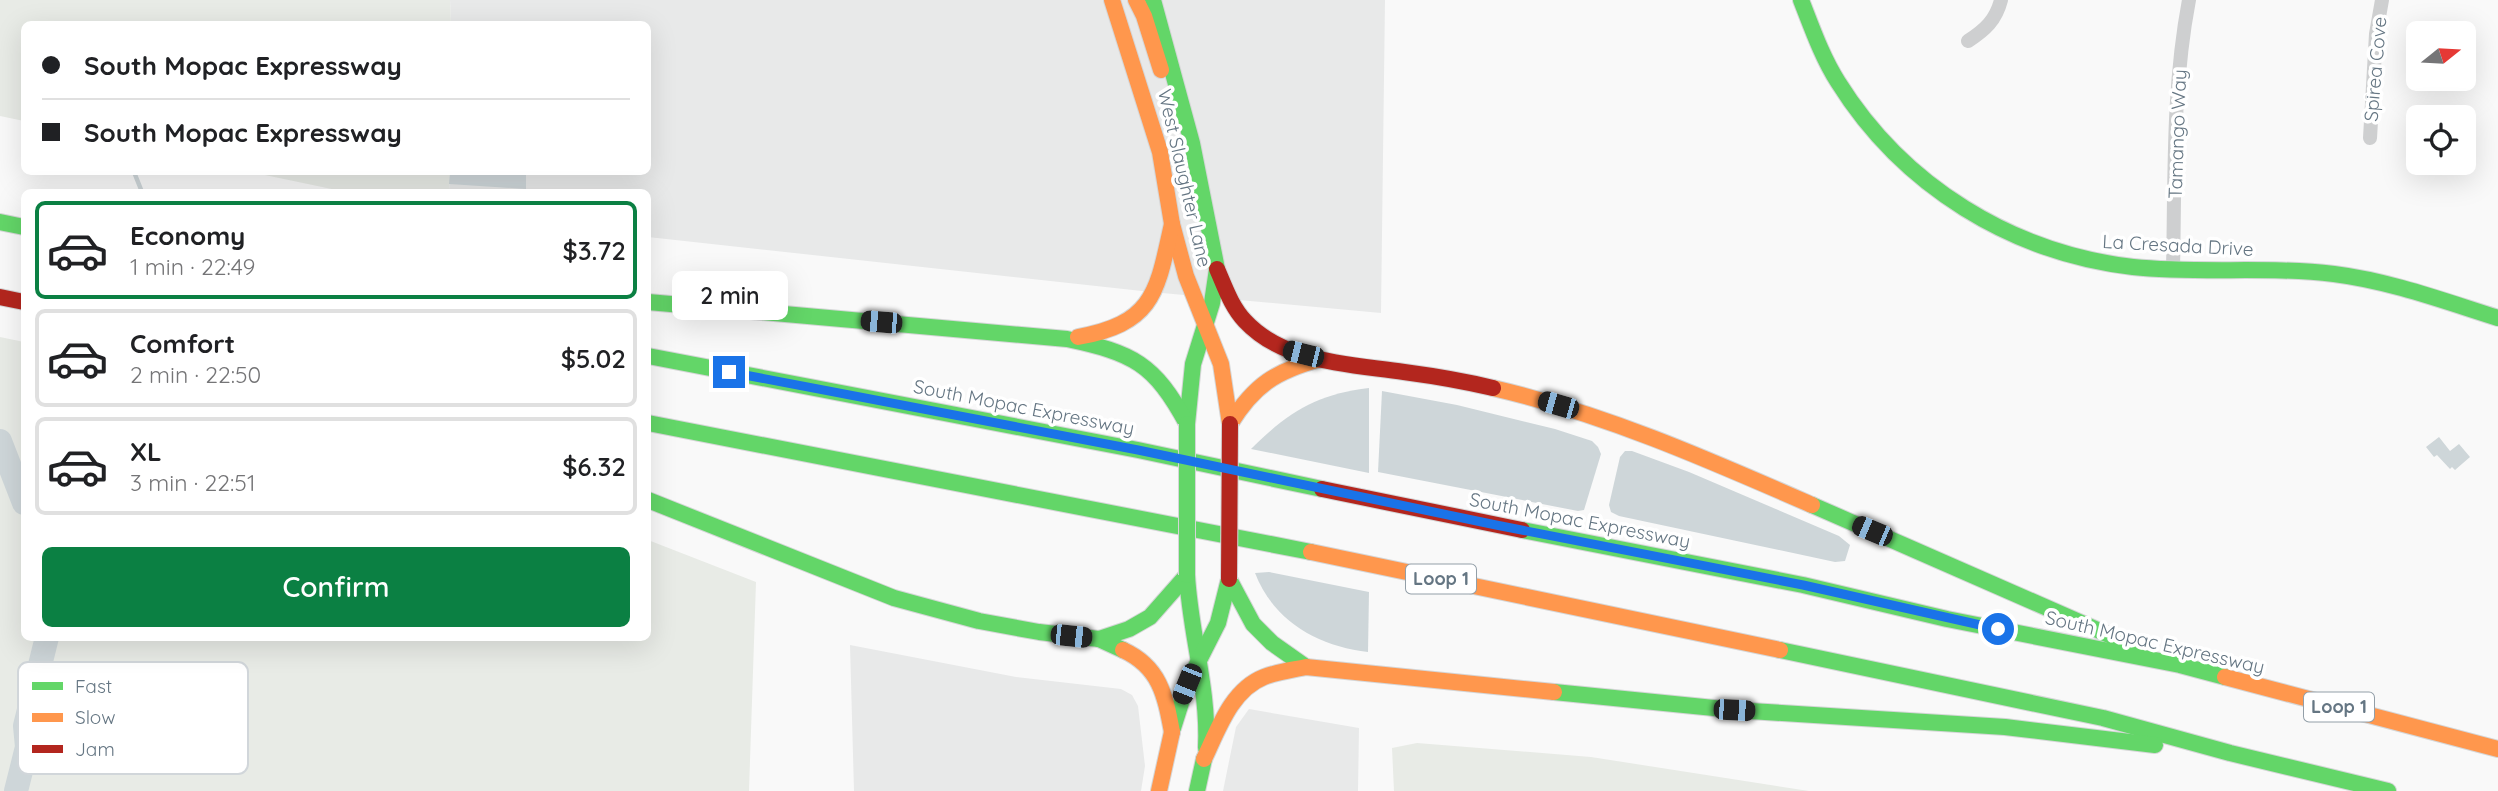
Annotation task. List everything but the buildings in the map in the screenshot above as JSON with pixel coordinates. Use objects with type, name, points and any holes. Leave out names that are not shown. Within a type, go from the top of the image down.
[{"type":"main road","name":"West Slaughter Lane","points":[[1112,0],[1160,152],[1172,223],[1186,276],[1225,379],[1230,424],[1229,579],[1218,623],[1182,697],[1171,732],[1159,791]]},
{"type":"main road","points":[[1136,0],[1166,82],[1181,99]]},
{"type":"main road","name":"West Slaughter Lane","points":[[1153,0],[1181,99],[1217,269],[1212,303],[1193,364],[1187,424],[1189,613],[1207,706],[1204,759],[1197,791]]},
{"type":"main road","name":"La Cresada Drive","points":[[1801,0],[1825,56],[1854,106],[1894,154],[1953,203],[2024,242],[2088,260],[2132,267],[2307,272],[2351,276],[2498,318]]},
{"type":"main road","points":[[0,222],[21,226]]},
{"type":"main road","points":[[1067,339],[1113,330],[1147,303],[1162,275],[1172,223]]},
{"type":"main road","points":[[1217,269],[1230,300],[1250,327],[1285,349],[1320,358],[1432,376],[1497,390],[1629,427],[2180,665]]},
{"type":"main road","points":[[0,296],[21,301]]},
{"type":"main road","points":[[651,302],[707,305],[1067,339],[1103,347],[1145,365],[1171,394],[1187,424]]},
{"type":"main road","name":"South Mopac Expressway","points":[[651,357],[1138,450],[1496,525],[1803,585],[1947,619],[2180,665],[2498,749]]},
{"type":"main road","points":[[1230,424],[1243,403],[1263,382],[1279,372],[1320,358]]},
{"type":"main road","name":"Loop 1","points":[[651,424],[1294,548],[2103,718],[2230,753],[2388,791]]},
{"type":"main road","points":[[651,501],[894,598],[979,621],[1099,639],[1129,653],[1151,670],[1166,694],[1171,732]]},
{"type":"main road","points":[[1099,639],[1129,629],[1150,617],[1187,575]]},
{"type":"main road","points":[[1229,579],[1244,610],[1262,635],[1306,667]]},
{"type":"main road","points":[[1204,759],[1242,691],[1260,679],[1306,667],[1734,710],[2005,727],[2230,753]]},
{"type":"street","points":[[1968,41],[1994,19],[2001,0]]},
{"type":"street","name":"Tamango Way","points":[[2173,269],[2176,96],[2189,0]]},
{"type":"street","name":"Spirea Cove","points":[[2370,138],[2376,34],[2382,0]]},
{"type":"shaded area","points":[[0,0],[450,0],[451,21],[21,21],[21,120],[0,116]]},
{"type":"shaded area","points":[[450,0],[1385,0],[1381,313],[1151,292],[651,237],[651,189],[449,189],[450,175],[651,175],[651,21],[451,21]]},
{"type":"shaded area","points":[[264,175],[450,175],[449,189],[332,189]]},
{"type":"shaded area","points":[[450,175],[526,175],[526,189],[449,184]]},
{"type":"shaded area","points":[[0,337],[21,341],[21,641],[651,641],[651,541],[756,582],[749,791],[0,791]]},
{"type":"shaded area","points":[[1369,388],[1369,473],[1251,449],[1304,407],[1334,395]]},
{"type":"shaded area","points":[[1382,391],[1457,405],[1592,441],[1601,454],[1584,510],[1378,472]]},
{"type":"shaded area","points":[[2439,437],[2450,451],[2459,444],[2470,457],[2455,470],[2452,467],[2450,469],[2426,447]]},
{"type":"shaded area","points":[[1625,451],[1632,451],[1689,472],[1839,536],[1850,545],[1845,561],[1835,562],[1619,516],[1611,512],[1609,505],[1620,457]]},
{"type":"shaded area","points":[[1269,572],[1369,592],[1368,652],[1332,644],[1315,637],[1286,618],[1263,590],[1255,573]]},
{"type":"shaded area","points":[[850,645],[1016,677],[1121,689],[1132,695],[1138,706],[1145,766],[1141,791],[854,791]]},
{"type":"shaded area","points":[[1249,709],[1359,728],[1358,791],[1223,791],[1236,727]]},
{"type":"shaded area","points":[[1417,743],[1591,757],[1809,791],[1394,791],[1392,748]]},
{"type":"waterway","points":[[135,175],[141,189]]},
{"type":"waterway","points":[[0,441],[21,495]]},
{"type":"waterway","points":[[41,662],[46,641]]},
{"type":"waterway","points":[[44,646],[47,641]]},
{"type":"waterway","points":[[16,791],[20,774]]},
{"type":"traffic: fast","points":[[1153,0],[1192,143],[1217,269],[1212,303],[1193,364],[1187,424]]},
{"type":"traffic: fast","points":[[1801,0],[1827,63],[1864,119],[1895,153],[1928,183],[1964,208],[2004,230],[2045,247],[2088,259],[2133,267],[2309,272],[2355,277],[2417,292],[2498,318]]},
{"type":"traffic: fast","points":[[0,222],[21,226]]},
{"type":"traffic: fast","points":[[651,302],[1067,339],[1090,344],[1125,356],[1152,374],[1164,387],[1187,424]]},
{"type":"traffic: fast","points":[[651,357],[1138,450],[1322,489]]},
{"type":"traffic: fast","points":[[651,424],[1311,552]]},
{"type":"traffic: fast","points":[[1187,424],[1187,575]]},
{"type":"traffic: fast","points":[[651,501],[894,598],[979,621],[1099,639],[1123,650]]},
{"type":"traffic: fast","points":[[1812,505],[2134,646]]},
{"type":"traffic: fast","points":[[1522,530],[1803,585],[1947,619],[2180,665],[2225,677]]},
{"type":"traffic: fast","points":[[1187,575],[1205,704],[1206,748]]},
{"type":"traffic: fast","points":[[1099,639],[1129,629],[1150,617],[1187,575]]},
{"type":"traffic: fast","points":[[1173,728],[1187,684],[1218,623],[1229,579]]},
{"type":"traffic: fast","points":[[1229,579],[1253,624],[1272,643],[1306,667]]},
{"type":"traffic: fast","points":[[1780,650],[2103,718],[2230,753],[2388,791]]},
{"type":"traffic: fast","points":[[1554,692],[1734,710],[2005,727],[2155,745]]},
{"type":"traffic: fast","points":[[1197,791],[1204,759]]},
{"type":"traffic: slow","points":[[1112,0],[1160,152],[1172,224],[1186,276],[1221,364],[1230,424]]},
{"type":"traffic: slow","points":[[1136,0],[1144,16],[1161,70]]},
{"type":"traffic: slow","points":[[1078,337],[1104,331],[1138,313],[1156,286],[1172,224]]},
{"type":"traffic: slow","points":[[1230,424],[1248,399],[1268,381],[1320,359]]},
{"type":"traffic: slow","points":[[1493,388],[1615,424],[1812,505]]},
{"type":"traffic: slow","points":[[1311,552],[1780,650]]},
{"type":"traffic: slow","points":[[1123,650],[1145,665],[1159,684],[1172,732]]},
{"type":"traffic: slow","points":[[1204,759],[1234,701],[1253,683],[1279,672],[1306,667],[1554,692]]},
{"type":"traffic: slow","points":[[2225,677],[2498,749]]},
{"type":"traffic: slow","points":[[1159,791],[1172,732]]},
{"type":"traffic: jam","points":[[1217,269],[1240,315],[1261,335],[1279,346],[1319,359],[1493,388]]},
{"type":"traffic: jam","points":[[0,297],[21,301]]},
{"type":"traffic: jam","points":[[1229,579],[1230,424]]},
{"type":"traffic: jam","points":[[1322,489],[1522,530]]},
{"type":"route","points":[[729,372],[1138,450],[1496,525],[1803,585],[1998,629]]}]
